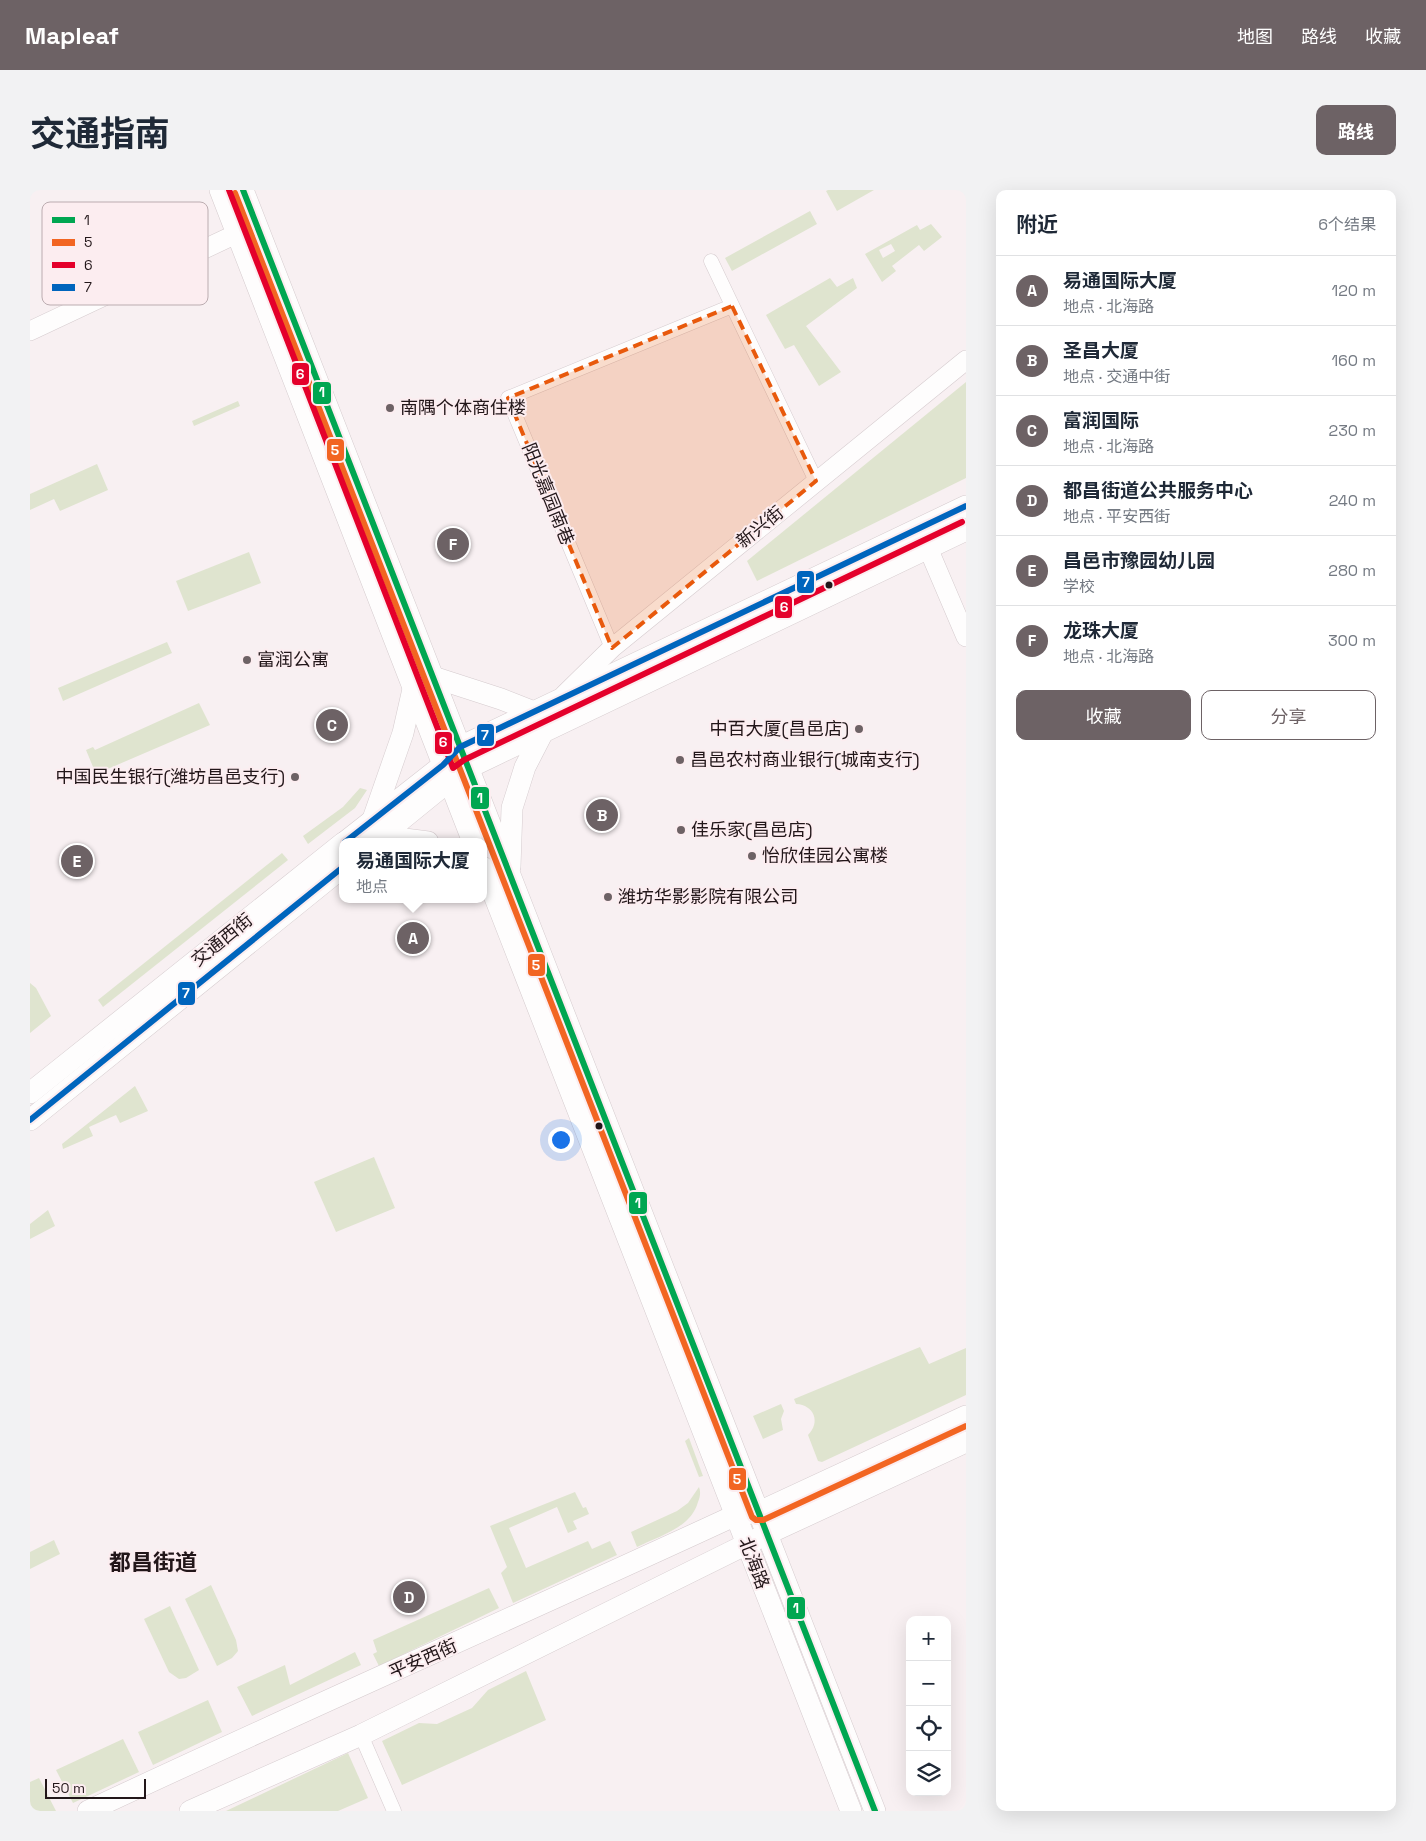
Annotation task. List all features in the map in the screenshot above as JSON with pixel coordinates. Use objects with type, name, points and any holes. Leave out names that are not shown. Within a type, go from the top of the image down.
[{"type":"main road","points":[[220,190],[471,838]]},
{"type":"main road","name":"北海路","points":[[243,190],[875,1811]]},
{"type":"main road","points":[[446,773],[468,768],[538,722],[558,701],[966,506]]},
{"type":"main road","points":[[460,747],[538,722],[966,530]]},
{"type":"main road","points":[[433,677],[501,699],[538,722]]},
{"type":"main road","points":[[407,838],[376,832],[404,733],[413,689]]},
{"type":"main road","points":[[510,874],[512,808],[538,722]]},
{"type":"main road","name":"交通西街","points":[[359,838],[376,832],[446,773],[460,747]]},
{"type":"main road","name":"交通西街","points":[[30,1093],[339,847]]},
{"type":"main road","name":"交通西街","points":[[30,1120],[339,870]]},
{"type":"main road","name":"北海路","points":[[489,892],[851,1811]]},
{"type":"main road","name":"平安西街","points":[[88,1811],[242,1739],[511,1619],[736,1515],[759,1512],[966,1416]]},
{"type":"main road","points":[[190,1811],[361,1734],[767,1534],[966,1442]]},
{"type":"street","points":[[208,248],[256,224]]},
{"type":"street","points":[[711,262],[816,481]]},
{"type":"street","points":[[30,331],[85,305]]},
{"type":"street","name":"阳光嘉园南巷","points":[[612,648],[508,398],[732,306]]},
{"type":"street","name":"新兴街","points":[[558,701],[612,648],[966,360]]},
{"type":"street","points":[[928,548],[966,637]]},
{"type":"street","points":[[361,1734],[394,1811]]},
{"type":"highlighted area","points":[[732,306],[816,481],[612,648],[508,398]]},
{"type":"green space","points":[[874,190],[837,211],[826,191]]},
{"type":"green space","points":[[810,211],[817,224],[732,271],[725,258]]},
{"type":"green space","points":[[931,224],[942,237],[924,251],[919,245],[892,266],[896,271],[882,282],[865,254],[917,225],[920,230]],"holes":[[[891,244],[895,251],[883,258],[879,250]]]},
{"type":"green space","points":[[830,278],[837,287],[853,278],[857,288],[806,326],[841,372],[819,386],[794,345],[785,349],[766,315]]},
{"type":"green space","points":[[966,382],[966,478],[757,581],[747,561]]},
{"type":"green space","points":[[238,401],[240,406],[194,426],[192,421]]},
{"type":"green space","points":[[97,464],[108,490],[60,511],[54,499],[30,510],[30,494]]},
{"type":"green space","points":[[249,552],[261,583],[188,611],[176,581]]},
{"type":"green space","points":[[167,642],[172,653],[63,701],[58,688]]},
{"type":"green space","points":[[199,703],[210,725],[96,774],[86,750],[93,747],[95,750]]},
{"type":"green space","points":[[360,788],[367,790],[355,808],[308,844],[303,836],[343,807]]},
{"type":"green space","points":[[282,853],[288,860],[103,1007],[98,1000]]},
{"type":"green space","points":[[30,983],[36,988],[51,1016],[30,1033]]},
{"type":"green space","points":[[135,1086],[148,1111],[120,1123],[116,1115],[89,1127],[93,1136],[63,1149],[62,1144]]},
{"type":"green space","points":[[374,1157],[395,1208],[336,1232],[314,1182]]},
{"type":"green space","points":[[48,1210],[55,1226],[30,1239],[30,1224]]},
{"type":"green space","points":[[920,1347],[929,1364],[966,1348],[966,1395],[822,1462],[818,1461],[808,1435],[814,1425],[814,1415],[807,1407],[796,1404],[794,1399]]},
{"type":"green space","points":[[781,1404],[784,1411],[781,1419],[783,1430],[763,1439],[753,1416]]},
{"type":"green space","points":[[689,1438],[703,1476],[699,1477],[685,1441]]},
{"type":"green space","points":[[699,1487],[699,1500],[689,1518],[673,1530],[637,1547],[631,1532],[677,1511],[688,1503]]},
{"type":"green space","points":[[575,1492],[583,1508],[586,1507],[589,1514],[573,1521],[577,1529],[568,1533],[557,1507],[509,1528],[526,1568],[588,1541],[592,1549],[610,1541],[617,1555],[513,1603],[501,1573],[507,1567],[490,1526]]},
{"type":"green space","points":[[54,1540],[60,1554],[30,1569],[30,1552]]},
{"type":"green space","points":[[211,1585],[236,1640],[238,1651],[232,1658],[217,1666],[185,1599]]},
{"type":"green space","points":[[489,1588],[499,1608],[379,1666],[373,1654],[377,1652],[373,1640]]},
{"type":"green space","points":[[170,1606],[199,1670],[186,1678],[179,1679],[169,1672],[144,1619]]},
{"type":"green space","points":[[355,1652],[361,1665],[252,1716],[237,1687],[285,1665],[290,1685]]},
{"type":"green space","points":[[526,1671],[546,1720],[402,1785],[382,1741],[419,1723],[437,1724],[472,1708],[488,1690]]},
{"type":"green space","points":[[208,1700],[222,1732],[153,1765],[138,1732]]},
{"type":"green space","points":[[123,1739],[139,1772],[73,1803],[56,1770]]},
{"type":"green space","points":[[348,1753],[368,1798],[338,1811],[226,1811]]},
{"type":"green space","points":[[39,1778],[56,1811],[30,1811],[30,1782]]},
{"type":"transit line","name":"6","points":[[229,190],[453,768],[464,760],[962,522]]},
{"type":"transit line","name":"1","points":[[243,190],[875,1811]]},
{"type":"transit line","name":"5","points":[[235,193],[487,838]]},
{"type":"transit line","name":"7","points":[[350,838],[443,765],[460,747],[966,506]]},
{"type":"transit line","name":"5","points":[[487,838],[752,1517],[756,1520],[763,1520],[966,1426]]},
{"type":"transit line","name":"7","points":[[30,1120],[339,870]]},
{"type":"place","name":"南隅个体商住楼","points":[[390,408]]},
{"type":"place","name":"龙珠大厦","points":[[453,544]]},
{"type":"place","name":"富润公寓","points":[[247,660]]},
{"type":"place","name":"富润国际","points":[[332,725]]},
{"type":"place","name":"中百大厦(昌邑店)","points":[[859,729]]},
{"type":"place","name":"昌邑农村商业银行(城南支行)","points":[[680,760]]},
{"type":"place","name":"中国民生银行(潍坊昌邑支行)","points":[[295,777]]},
{"type":"place","name":"圣昌大厦","points":[[602,815]]},
{"type":"place","name":"佳乐家(昌邑店)","points":[[681,830]]},
{"type":"place","name":"怡欣佳园公寓楼","points":[[752,856]]},
{"type":"place","name":"昌邑市豫园幼儿园","points":[[77,861]]},
{"type":"place","name":"潍坊华影影院有限公司","points":[[608,897]]},
{"type":"place","name":"易通国际大厦","points":[[413,938]]},
{"type":"place","name":"都昌街道公共服务中心","points":[[409,1597]]},
{"type":"district","name":"都昌街道","points":[[153,1562]]}]
